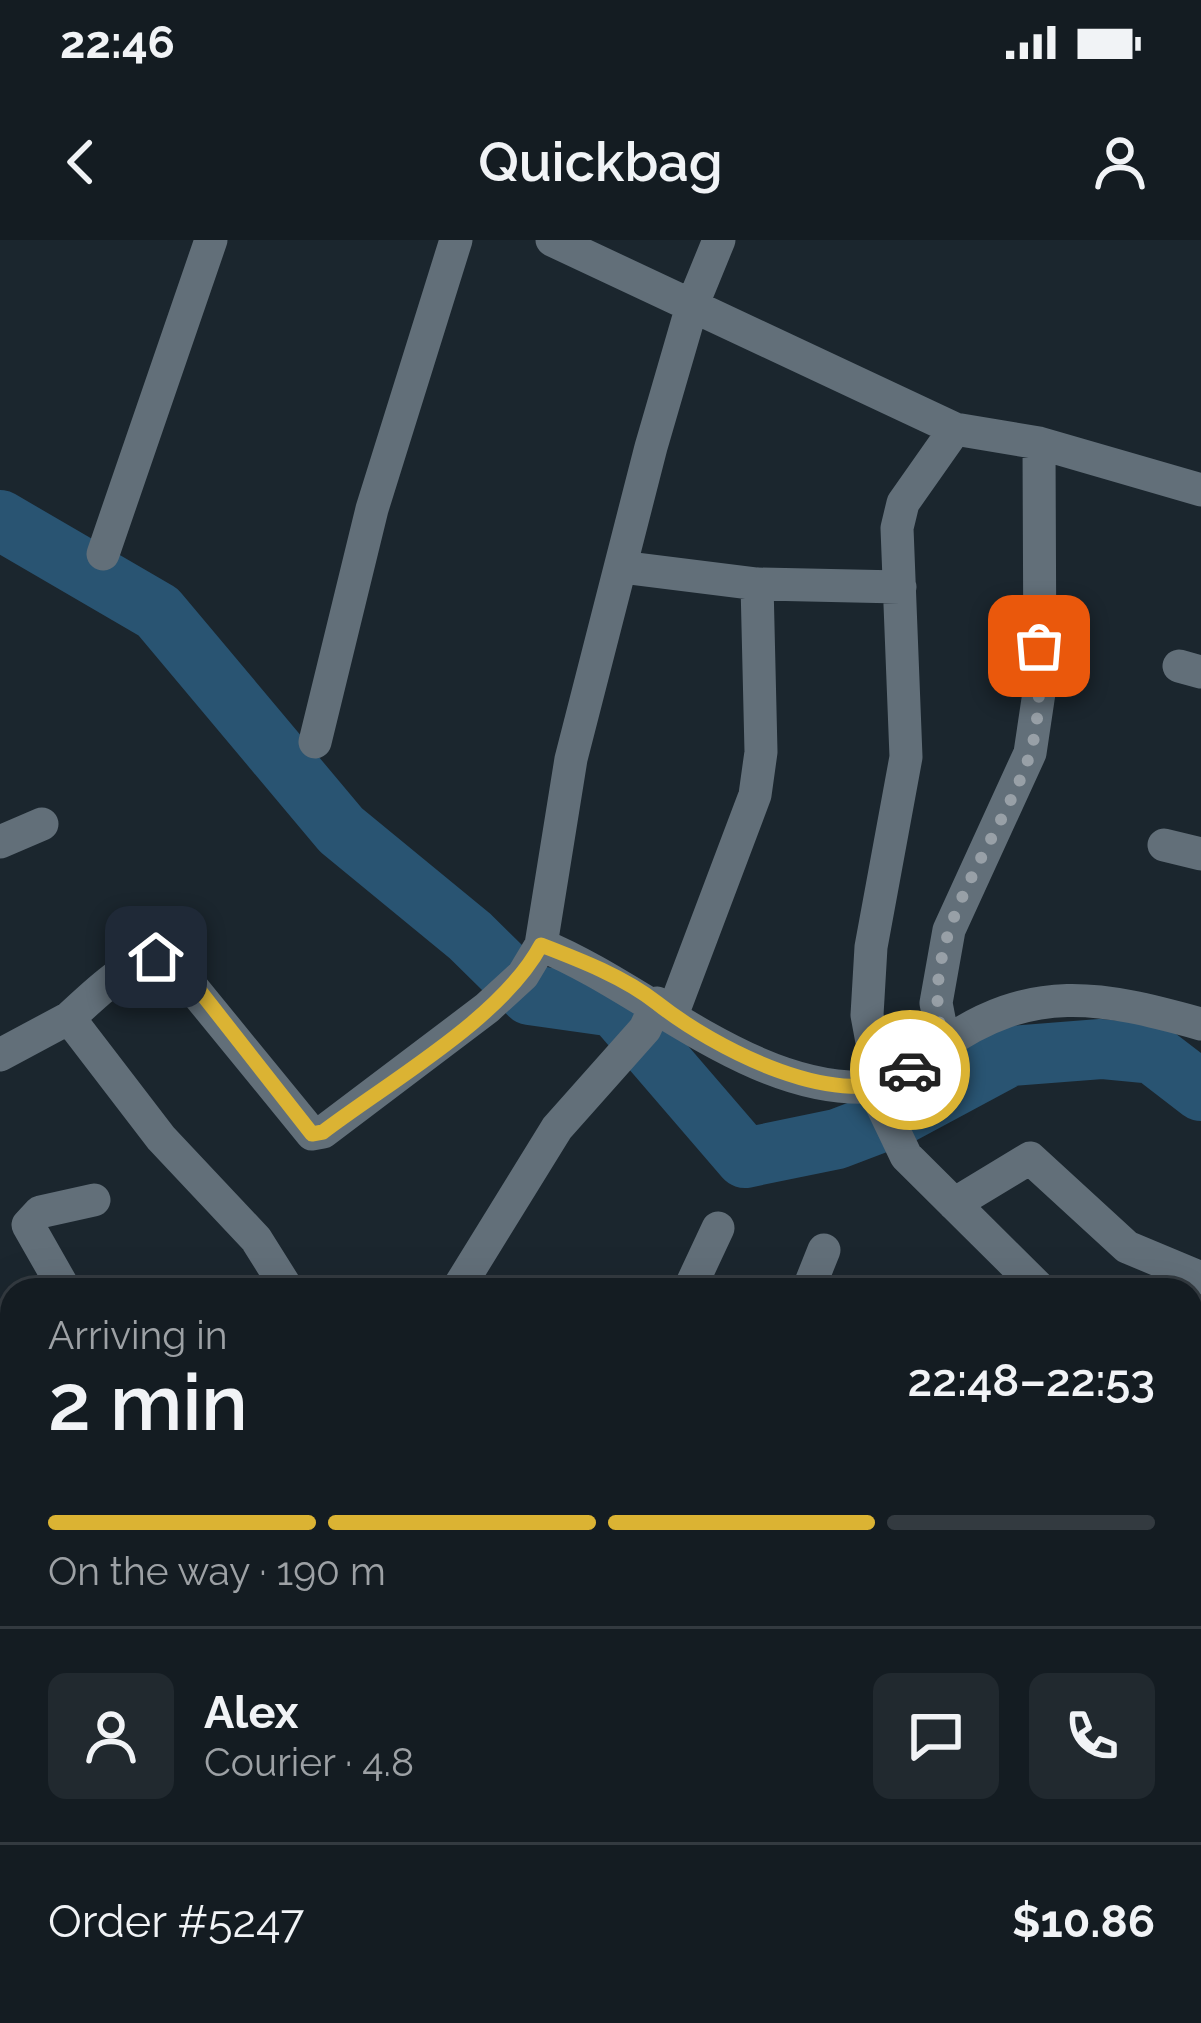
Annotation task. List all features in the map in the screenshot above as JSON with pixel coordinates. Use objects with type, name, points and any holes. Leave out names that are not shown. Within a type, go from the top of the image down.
[{"type":"street","points":[[103,554],[212,240]]},
{"type":"street","points":[[315,742],[371,508],[456,240]]},
{"type":"street","points":[[552,240],[955,429],[1039,443],[1201,490]]},
{"type":"street","points":[[0,1055],[69,1018],[110,981],[156,957],[169,959],[181,967],[312,1134],[323,1132],[487,1008],[523,975],[541,945],[571,759],[621,567],[692,306],[719,240]]},
{"type":"street","points":[[955,429],[902,503],[897,528],[905,757],[872,947],[867,1015],[882,1092],[906,1156],[1029,1278]]},
{"type":"street","points":[[944,1044],[936,1003],[949,930],[970,875],[1000,824],[1034,730],[1040,686],[1039,443]]},
{"type":"street","points":[[621,567],[757,584],[900,587]]},
{"type":"street","points":[[464,1278],[557,1128],[650,1025],[755,795],[761,752],[757,584]]},
{"type":"street","points":[[0,842],[42,824]]},
{"type":"street","points":[[1164,845],[1201,854]]},
{"type":"street","points":[[541,945],[650,1025],[717,1044],[772,1067],[882,1092]]},
{"type":"street","points":[[882,1092],[944,1044],[1001,1012],[1054,997],[1130,1004],[1201,1024]]},
{"type":"street","points":[[69,1018],[161,1138],[256,1239],[280,1278]]},
{"type":"street","points":[[954,1204],[1030,1158],[1127,1247],[1201,1278]]},
{"type":"street","points":[[58,1278],[28,1225],[40,1212],[94,1200]]},
{"type":"street","points":[[695,1278],[718,1228]]},
{"type":"street","points":[[813,1278],[824,1250]]},
{"type":"waterway","points":[[0,520],[158,612],[341,830],[470,936],[530,995],[615,1007],[745,1158],[837,1139],[900,1115],[1010,1056],[1101,1049],[1153,1054],[1201,1091]]},
{"type":"way so far","points":[[910,1070],[944,1044],[936,1003],[949,930],[970,875],[1000,824],[1030,753],[1040,686],[1039,646]]},
{"type":"route","points":[[156,957],[181,967],[300,1125],[312,1134],[323,1132],[487,1008],[523,975],[541,945],[587,963],[717,1044],[772,1067],[820,1081],[873,1087],[892,1084],[910,1070]]}]
